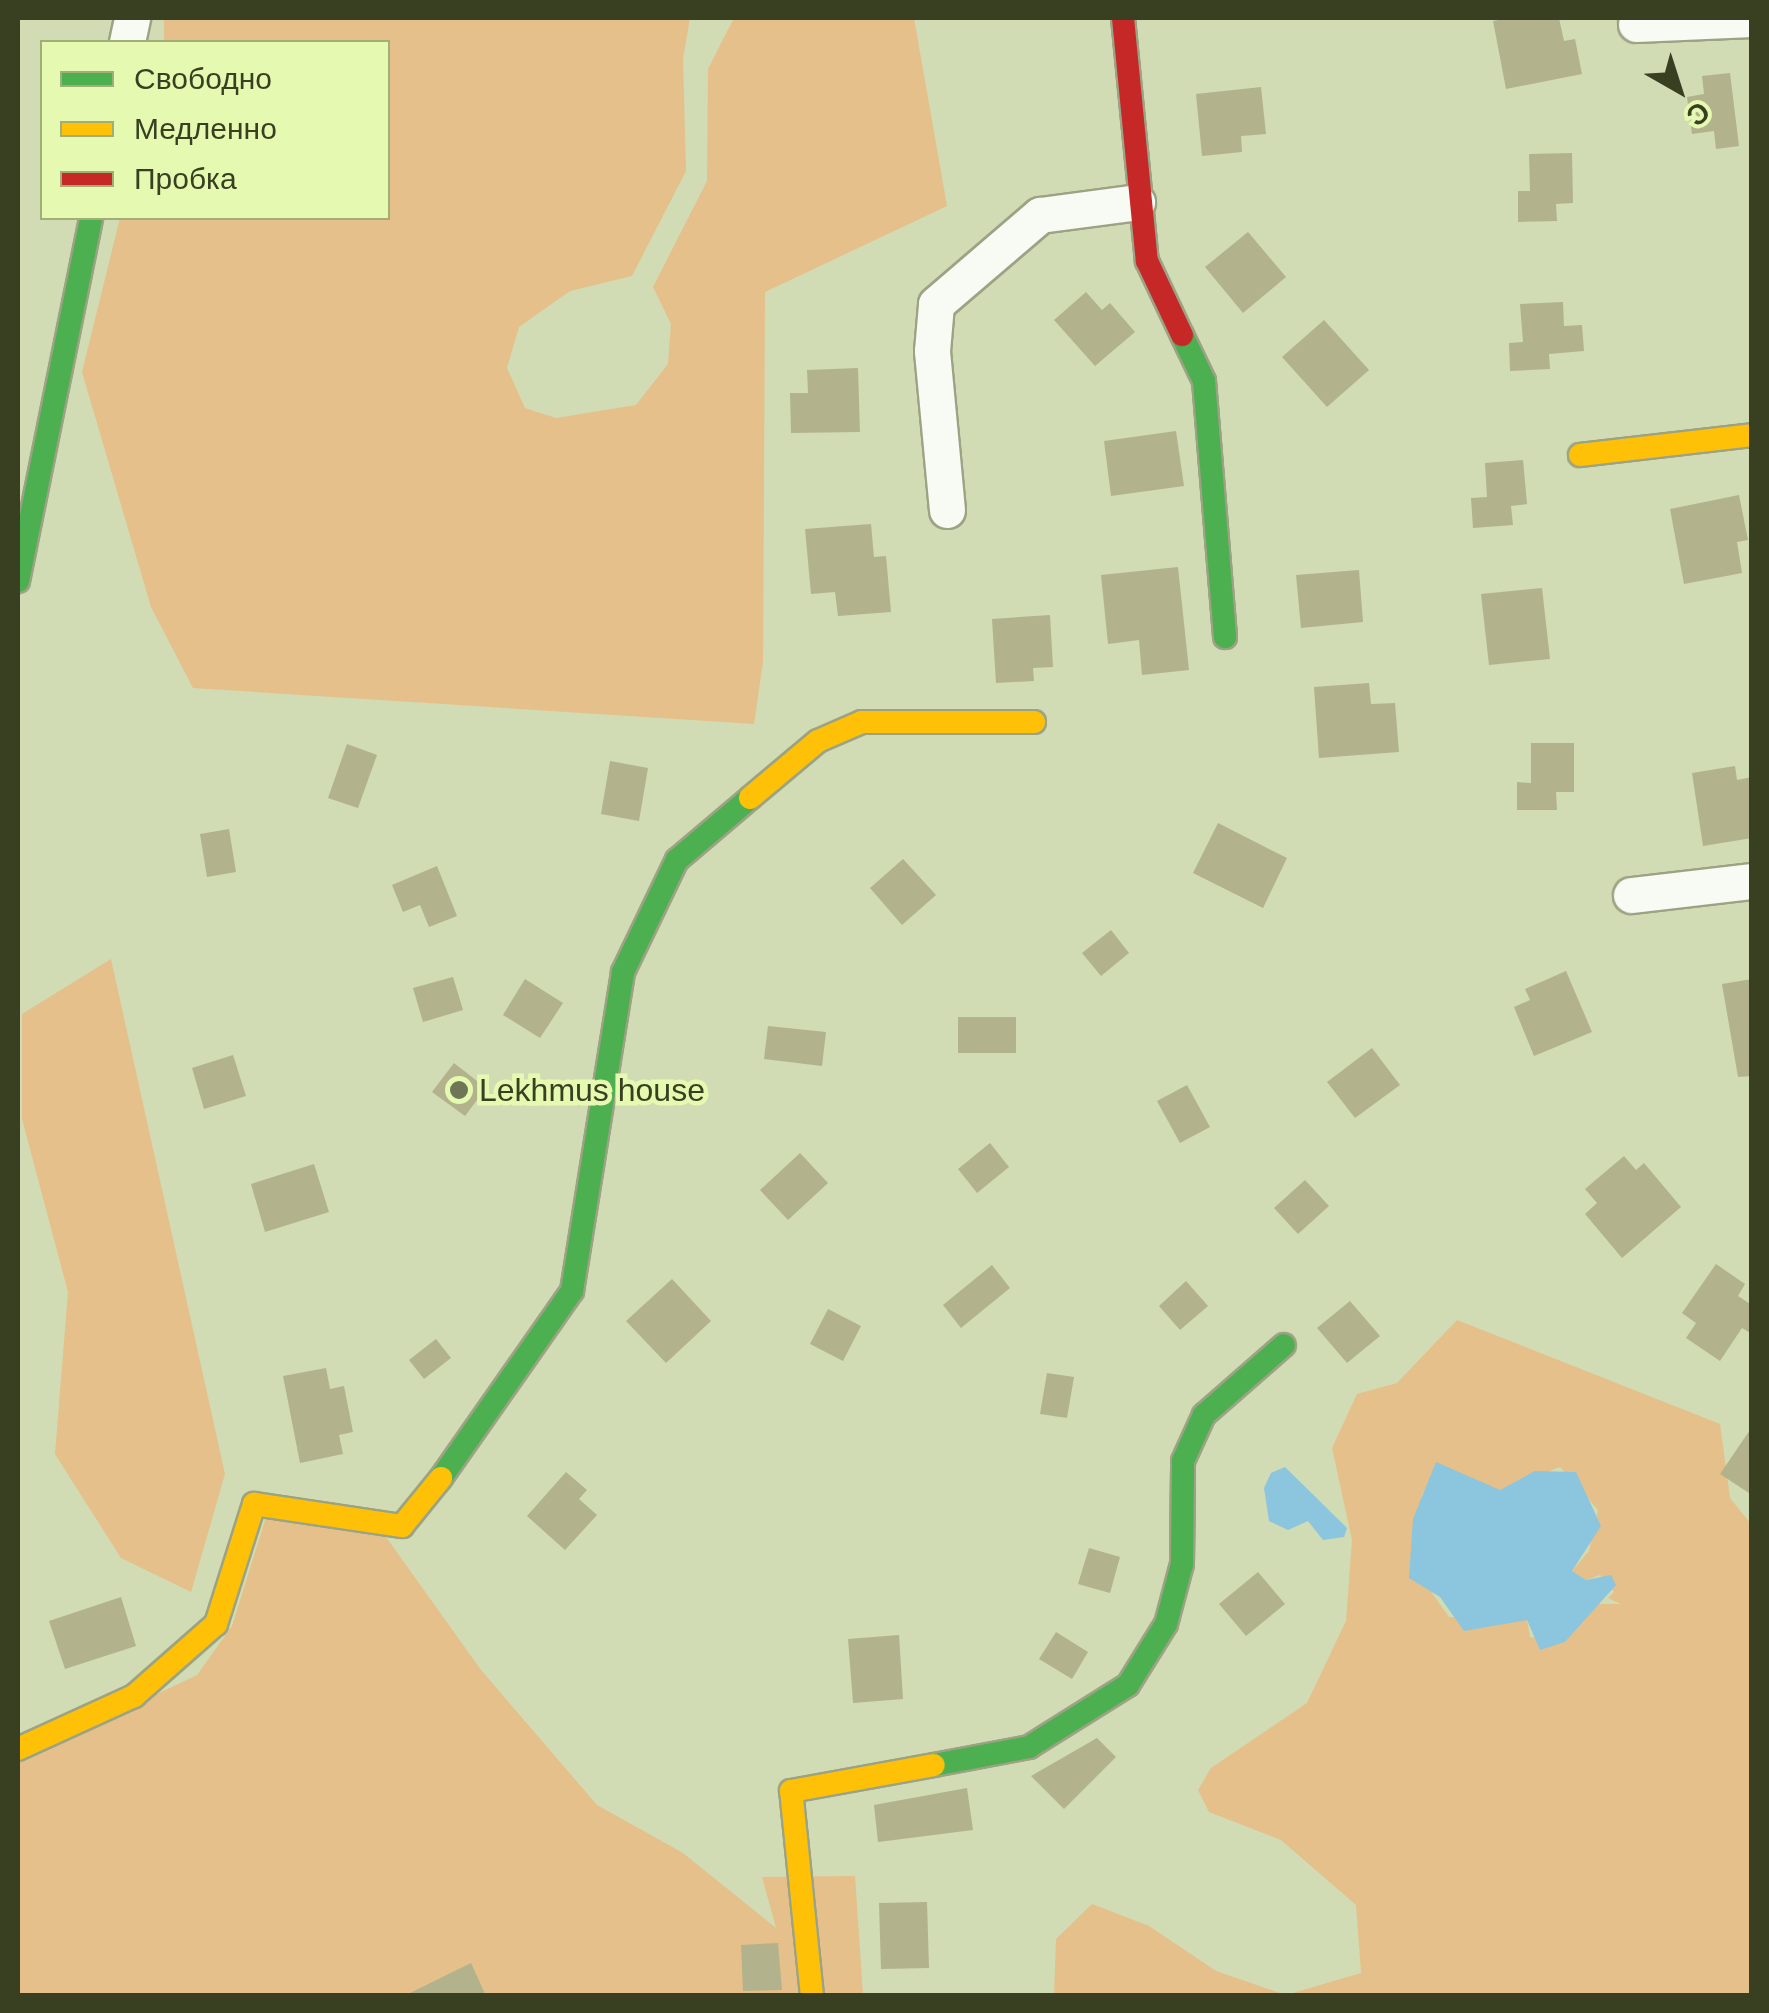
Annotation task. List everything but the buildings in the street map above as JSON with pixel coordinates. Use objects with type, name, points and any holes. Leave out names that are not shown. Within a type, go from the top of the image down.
[{"type":"street","points":[[1123,18],[1137,202],[1160,302],[1204,381],[1225,637]]},
{"type":"street","points":[[1636,24],[1752,19]]},
{"type":"street","points":[[947,510],[932,351],[936,304],[1040,215],[1137,202]]},
{"type":"street","points":[[18,582],[92,220]]},
{"type":"street","points":[[1580,455],[1752,435]]},
{"type":"street","points":[[18,1749],[134,1696],[216,1624],[254,1504],[402,1526],[540,1341],[572,1291],[623,972],[676,860],[818,742],[862,722],[1034,722]]},
{"type":"street","points":[[1631,894],[1752,880]]},
{"type":"street","points":[[812,1996],[791,1791],[1029,1747],[1128,1685],[1166,1624],[1182,1564],[1183,1460],[1204,1415],[1284,1345]]},
{"type":"shaded area","points":[[164,18],[690,18],[683,59],[686,171],[632,276],[570,291],[519,327],[507,368],[525,408],[556,418],[636,405],[668,364],[671,324],[653,287],[707,181],[708,69],[734,18],[914,18],[947,206],[765,292],[763,662],[754,724],[193,688],[151,607],[82,372],[120,220],[390,220],[390,40],[164,40]]},
{"type":"shaded area","points":[[111,959],[225,1474],[191,1592],[121,1558],[55,1454],[68,1292],[22,1119],[22,1014]]},
{"type":"shaded area","points":[[1457,1320],[1720,1424],[1730,1498],[1751,1524],[1751,1995],[1054,1996],[1056,1939],[1092,1904],[1149,1926],[1216,1971],[1286,1995],[1361,1973],[1356,1905],[1281,1840],[1209,1812],[1198,1790],[1211,1768],[1307,1703],[1346,1621],[1352,1540],[1332,1448],[1357,1394],[1397,1383]],"holes":[[[1560,1467],[1598,1510],[1589,1551],[1572,1571],[1586,1580],[1600,1575],[1614,1592],[1608,1598],[1621,1604],[1598,1604],[1565,1642],[1530,1637],[1527,1620],[1449,1617],[1411,1563],[1422,1495],[1434,1476],[1500,1490]]]},
{"type":"shaded area","points":[[266,1517],[386,1537],[481,1670],[597,1805],[683,1853],[776,1928],[762,1877],[855,1876],[863,1995],[18,1995],[18,1760],[197,1675],[232,1626]]},
{"type":"water","points":[[1436,1462],[1500,1490],[1535,1471],[1576,1472],[1601,1526],[1572,1571],[1586,1580],[1611,1575],[1616,1585],[1565,1642],[1540,1650],[1527,1620],[1464,1631],[1440,1597],[1409,1578],[1413,1519]]},
{"type":"water","points":[[1285,1467],[1347,1528],[1344,1537],[1323,1540],[1308,1521],[1288,1530],[1269,1521],[1264,1488],[1271,1473]]},
{"type":"traffic: fast","points":[[18,581],[91,220]]},
{"type":"traffic: fast","points":[[1182,335],[1204,381],[1225,637]]},
{"type":"traffic: fast","points":[[441,1478],[572,1291],[623,972],[677,860],[750,798]]},
{"type":"traffic: fast","points":[[934,1765],[1029,1747],[1128,1685],[1166,1624],[1182,1564],[1183,1461],[1204,1415],[1284,1345]]},
{"type":"traffic: slow","points":[[1580,455],[1752,435]]},
{"type":"traffic: slow","points":[[750,798],[818,741],[862,722],[1034,722]]},
{"type":"traffic: slow","points":[[18,1749],[134,1696],[216,1624],[254,1504],[402,1526],[441,1478]]},
{"type":"traffic: slow","points":[[812,1996],[791,1791],[934,1765]]},
{"type":"traffic: jam","points":[[1123,18],[1147,261],[1182,335]]},
{"type":"place","name":"Lekhmus house","points":[[459,1090]]}]
